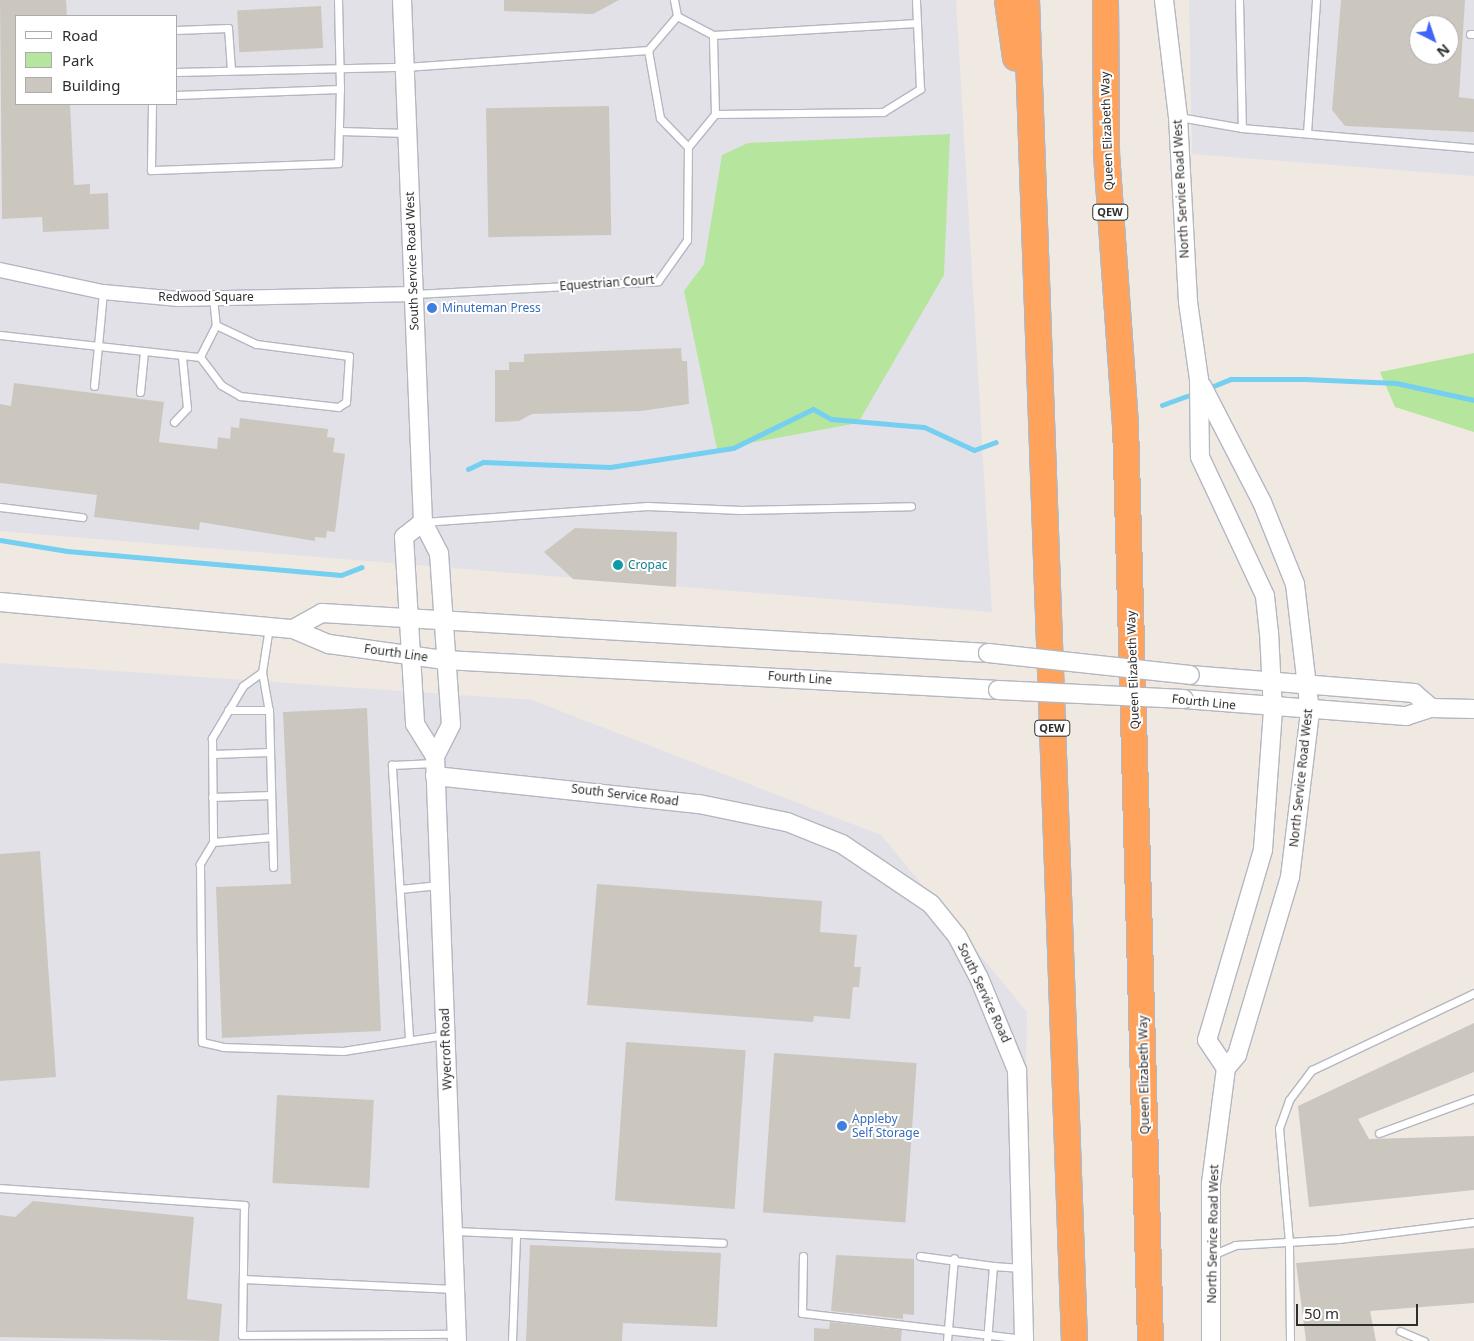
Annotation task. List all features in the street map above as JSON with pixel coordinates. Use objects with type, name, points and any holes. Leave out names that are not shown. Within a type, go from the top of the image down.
[{"type":"highway","points":[[1007,0],[1012,46],[1030,115]]},
{"type":"highway","name":"QEW","points":[[1026,0],[1074,1341]]},
{"type":"highway","name":"Queen Elizabeth Way","points":[[1105,0],[1106,153],[1126,433],[1150,1341]]},
{"type":"street","name":"South Service Road West","points":[[402,0],[423,522],[439,553],[445,660]]},
{"type":"street","name":"North Service Road West","points":[[1164,0],[1178,117],[1188,302],[1199,379],[1200,457],[1265,596],[1272,682],[1273,710],[1263,850],[1207,1040],[1226,1068]]},
{"type":"street","name":"Redwood Square","points":[[0,270],[103,292],[213,298],[414,294]]},
{"type":"street","name":"North Service Road West","points":[[1199,379],[1262,502],[1295,584],[1310,712],[1290,877],[1237,1055],[1226,1068],[1211,1183],[1211,1341]]},
{"type":"street","points":[[409,618],[404,537],[423,522]]},
{"type":"street","name":"Fourth Line","points":[[0,602],[293,629],[329,644],[445,660],[1184,699],[1273,710],[1310,712],[1406,716],[1431,708],[1474,709]]},
{"type":"street","name":"Fourth Line","points":[[293,629],[322,613],[988,653],[1190,675],[1414,693],[1431,708]]},
{"type":"street","name":"Wyecroft Road","points":[[409,618],[413,655],[415,724],[435,765]]},
{"type":"street","name":"Wyecroft Road","points":[[445,660],[450,725],[435,765],[457,1338]]},
{"type":"street","name":"South Service Road","points":[[435,765],[689,803],[786,822],[842,844],[931,904],[957,936],[979,978],[1017,1070],[1024,1268],[1024,1340]]},
{"type":"lane","points":[[152,105],[151,170],[338,163],[341,67],[338,0]]},
{"type":"lane","points":[[674,0],[677,16]]},
{"type":"lane","points":[[715,114],[883,112],[920,89],[916,0]]},
{"type":"lane","points":[[1239,0],[1242,128]]},
{"type":"lane","points":[[1307,133],[1316,0]]},
{"type":"lane","points":[[677,16],[713,35],[917,23]]},
{"type":"lane","points":[[178,72],[405,67],[648,50],[677,16]]},
{"type":"lane","points":[[178,30],[228,28],[231,70]]},
{"type":"lane","points":[[648,50],[660,118],[688,147],[715,114],[713,35]]},
{"type":"lane","points":[[178,95],[340,89]]},
{"type":"lane","points":[[1178,117],[1242,128],[1474,148]]},
{"type":"lane","points":[[340,131],[407,133]]},
{"type":"lane","name":"Equestrian Court","points":[[414,294],[658,281],[687,240],[688,147]]},
{"type":"lane","points":[[94,386],[103,292]]},
{"type":"lane","points":[[200,357],[216,325],[213,298]]},
{"type":"lane","points":[[200,357],[221,385],[240,396],[338,408],[346,402],[349,356],[256,344],[216,325]]},
{"type":"lane","points":[[0,335],[182,357],[200,357]]},
{"type":"lane","points":[[140,392],[144,352]]},
{"type":"lane","points":[[174,422],[187,408],[182,357]]},
{"type":"lane","points":[[423,522],[647,506],[741,510],[912,506]]},
{"type":"lane","points":[[0,507],[82,517]]},
{"type":"lane","points":[[269,626],[262,672],[269,710],[273,867]]},
{"type":"lane","points":[[262,672],[243,686],[212,738],[213,842],[200,864],[202,1042],[223,1047],[343,1051],[409,1038],[445,1035]]},
{"type":"lane","points":[[228,710],[269,710]]},
{"type":"lane","points":[[212,754],[270,752]]},
{"type":"lane","points":[[409,1038],[392,765],[435,765]]},
{"type":"lane","points":[[212,797],[271,795]]},
{"type":"lane","points":[[213,842],[272,837]]},
{"type":"lane","points":[[400,889],[440,885]]},
{"type":"lane","points":[[1290,1341],[1288,1242],[1279,1128],[1289,1100],[1312,1070],[1474,993]]},
{"type":"lane","points":[[1379,1133],[1474,1098]]},
{"type":"lane","points":[[0,1188],[244,1205],[241,1338],[457,1338]]},
{"type":"lane","points":[[1212,1255],[1235,1245],[1288,1242],[1474,1222]]},
{"type":"lane","points":[[452,1232],[723,1243]]},
{"type":"lane","points":[[512,1341],[516,1235]]},
{"type":"lane","points":[[803,1256],[802,1313],[987,1338],[1024,1340]]},
{"type":"lane","points":[[920,1256],[954,1258],[993,1266],[1024,1268]]},
{"type":"lane","points":[[947,1341],[954,1258]]},
{"type":"lane","points":[[987,1338],[993,1266]]},
{"type":"lane","points":[[243,1279],[454,1289]]},
{"type":"lane","points":[[1400,1331],[1424,1341]]},
{"type":"shaded area","points":[[0,0],[956,0],[992,612],[0,531]]},
{"type":"shaded area","points":[[1189,0],[1474,0],[1474,176],[1192,154]]},
{"type":"shaded area","points":[[0,663],[532,700],[881,835],[1027,1012],[1021,1341],[0,1341]]},
{"type":"green space","points":[[950,134],[944,275],[858,423],[717,449],[684,291],[704,264],[722,155],[748,143]]},
{"type":"green space","points":[[1474,353],[1474,432],[1395,407],[1380,372]]},
{"type":"building","points":[[0,0],[66,0],[67,15],[15,15],[15,105],[70,105],[74,185],[90,184],[90,194],[108,193],[109,229],[43,232],[42,217],[2,219]]},
{"type":"building","points":[[504,0],[619,0],[593,14],[504,11]]},
{"type":"building","points":[[1341,0],[1465,0],[1459,97],[1474,99],[1474,132],[1345,126],[1332,110]]},
{"type":"building","points":[[321,6],[323,48],[239,52],[237,10]]},
{"type":"building","points":[[609,106],[611,235],[488,237],[486,108]]},
{"type":"building","points":[[681,348],[682,361],[687,361],[689,404],[641,411],[532,414],[519,421],[495,422],[495,370],[509,370],[509,362],[524,362],[524,354]]},
{"type":"building","points":[[14,383],[164,402],[159,442],[217,449],[218,437],[230,439],[231,427],[239,428],[240,418],[328,429],[327,437],[335,438],[333,452],[345,454],[335,532],[327,531],[326,538],[315,537],[315,541],[200,522],[199,530],[94,517],[97,495],[0,483],[0,404],[11,406]]},
{"type":"building","name":"Cropac","points":[[575,528],[677,532],[676,587],[573,579],[544,552]]},
{"type":"building","points":[[367,708],[381,1031],[222,1038],[216,887],[291,884],[283,712]]},
{"type":"building","points":[[40,851],[56,1077],[0,1081],[0,854]]},
{"type":"building","points":[[597,884],[822,901],[820,932],[857,935],[854,967],[861,967],[859,987],[853,987],[850,1019],[814,1016],[813,1022],[587,1005]]},
{"type":"building","points":[[1474,1023],[1474,1072],[1358,1119],[1369,1139],[1474,1136],[1474,1190],[1309,1207],[1298,1106]]},
{"type":"building","points":[[626,1042],[746,1050],[735,1209],[615,1201]]},
{"type":"building","points":[[774,1053],[917,1063],[905,1223],[763,1213]]},
{"type":"building","points":[[277,1095],[374,1100],[369,1188],[272,1183]]},
{"type":"building","points":[[33,1201],[194,1217],[187,1299],[222,1304],[219,1341],[0,1337],[0,1215],[15,1217]]},
{"type":"building","points":[[530,1245],[721,1253],[717,1327],[623,1323],[622,1341],[526,1341]]},
{"type":"building","points":[[1474,1248],[1474,1303],[1370,1311],[1376,1341],[1306,1341],[1296,1263]]},
{"type":"building","points":[[836,1255],[914,1259],[914,1315],[903,1314],[903,1319],[831,1311]]},
{"type":"building","points":[[830,1322],[902,1330],[901,1341],[814,1341],[814,1328],[829,1329]]},
{"type":"waterway","points":[[1206,389],[1231,379],[1305,379],[1396,383],[1474,400]]},
{"type":"waterway","points":[[1162,405],[1187,396]]},
{"type":"waterway","points":[[468,469],[483,462],[610,467],[733,448],[813,409],[831,419],[924,427],[974,450],[996,442]]},
{"type":"waterway","points":[[0,540],[67,551],[341,575],[362,567]]},
{"type":"place","name":"Minuteman Press","points":[[432,308]]},
{"type":"place","name":"Cropac","points":[[618,565]]},
{"type":"place","name":"Appleby Self Storage","points":[[842,1126]]}]
